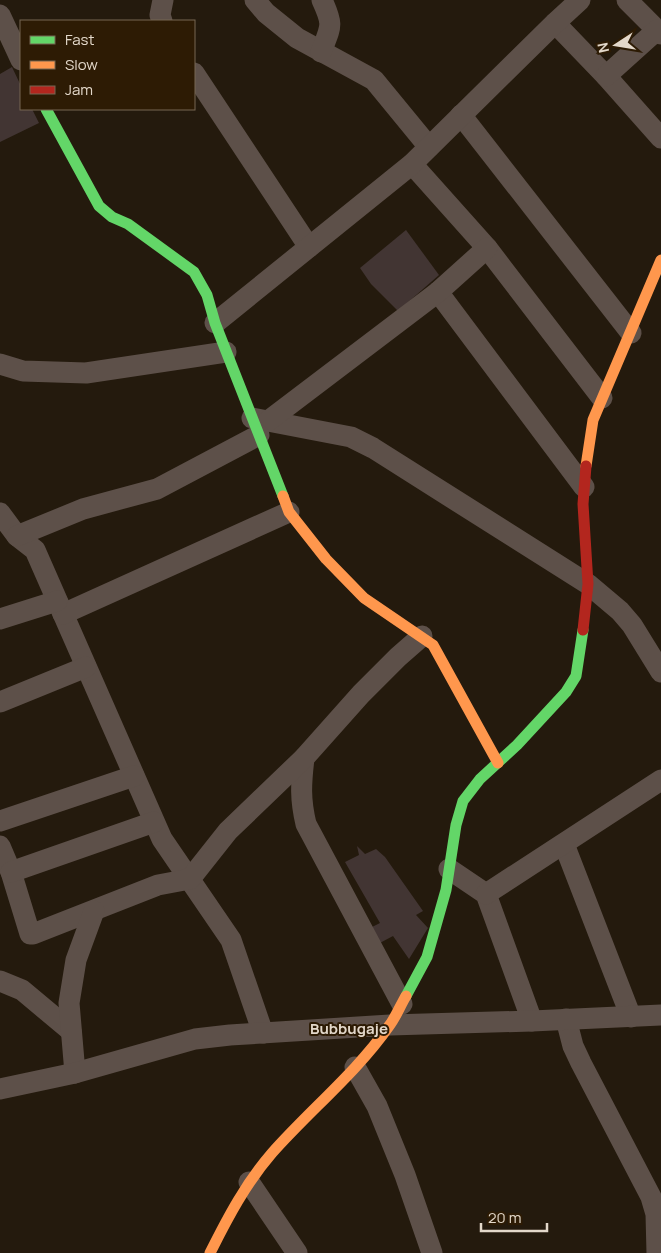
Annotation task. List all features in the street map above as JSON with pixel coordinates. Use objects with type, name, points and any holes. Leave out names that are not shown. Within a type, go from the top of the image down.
[{"type":"street","points":[[162,20],[160,15],[164,0]]},
{"type":"street","points":[[255,0],[282,28],[321,52],[374,80],[429,147]]},
{"type":"street","points":[[321,52],[330,26],[330,18],[322,0]]},
{"type":"street","points":[[215,323],[412,164],[580,0]]},
{"type":"street","points":[[606,76],[659,32],[627,0]]},
{"type":"street","points":[[0,15],[6,41],[20,59]]},
{"type":"street","points":[[555,23],[606,76],[661,138]]},
{"type":"street","points":[[195,75],[309,246]]},
{"type":"street","points":[[47,110],[99,206],[112,218],[128,224],[194,272],[207,294],[226,352],[260,425],[289,512],[326,559],[364,598],[433,645],[498,762]]},
{"type":"street","points":[[461,115],[631,333]]},
{"type":"street","points":[[412,164],[487,248],[602,398]]},
{"type":"street","points":[[17,536],[83,509],[157,489],[260,425],[438,292],[487,248]]},
{"type":"street","points":[[210,1253],[248,1182],[272,1153],[355,1067],[390,1025],[427,957],[446,890],[456,824],[463,801],[480,779],[566,692],[576,676],[581,650],[588,584],[583,504],[585,474],[593,420],[661,260]]},
{"type":"street","points":[[438,292],[584,487]]},
{"type":"street","points":[[0,364],[23,371],[86,373],[226,352]]},
{"type":"street","points":[[260,425],[350,437],[373,448],[588,584],[632,625],[661,672]]},
{"type":"street","points":[[0,619],[60,607],[289,512]]},
{"type":"street","points":[[0,513],[17,536],[35,550],[162,839],[231,940],[263,1033]]},
{"type":"street","points":[[0,847],[11,872],[30,934],[38,934],[158,885],[190,879],[228,831],[304,758],[361,694],[422,636]]},
{"type":"street","points":[[0,702],[86,667]]},
{"type":"street","points":[[304,758],[300,786],[306,824],[402,1004]]},
{"type":"street","points":[[0,821],[134,776]]},
{"type":"street","points":[[486,894],[661,780]]},
{"type":"street","points":[[11,872],[154,822]]},
{"type":"street","points":[[564,844],[631,1017]]},
{"type":"street","points":[[449,869],[486,894],[532,1021]]},
{"type":"street","points":[[75,1073],[68,1003],[76,960],[94,911]]},
{"type":"street","points":[[0,981],[22,990],[71,1031]]},
{"type":"street","points":[[0,1089],[75,1073],[195,1039],[390,1025],[661,1016]]},
{"type":"street","points":[[566,1019],[573,1046],[580,1062],[651,1196],[656,1214],[657,1253]]},
{"type":"street","points":[[355,1067],[377,1106],[405,1175],[432,1253]]},
{"type":"street","points":[[248,1182],[298,1253]]},
{"type":"building","points":[[12,67],[20,84],[20,110],[32,110],[39,123],[0,142],[0,74]]},
{"type":"building","points":[[406,230],[439,275],[398,311],[371,284],[360,268]]},
{"type":"building","points":[[357,846],[365,854],[376,849],[385,857],[423,911],[416,915],[428,928],[409,959],[393,936],[378,944],[370,928],[380,923],[345,862],[359,855]]},
{"type":"traffic: fast","points":[[47,110],[99,206],[112,217],[128,224],[194,272],[207,295],[215,323],[283,496]]},
{"type":"traffic: fast","points":[[406,996],[427,957],[446,890],[456,825],[463,801],[480,779],[517,745],[566,692],[576,676],[583,630]]},
{"type":"traffic: slow","points":[[586,466],[593,420],[661,260]]},
{"type":"traffic: slow","points":[[283,496],[289,512],[326,559],[364,598],[433,645],[498,763]]},
{"type":"traffic: slow","points":[[210,1253],[238,1201],[263,1164],[362,1060],[391,1023],[406,996]]},
{"type":"traffic: jam","points":[[583,630],[588,584],[583,504],[586,466]]},
{"type":"district","name":"Bubbugaje","points":[[349,1028]]}]
